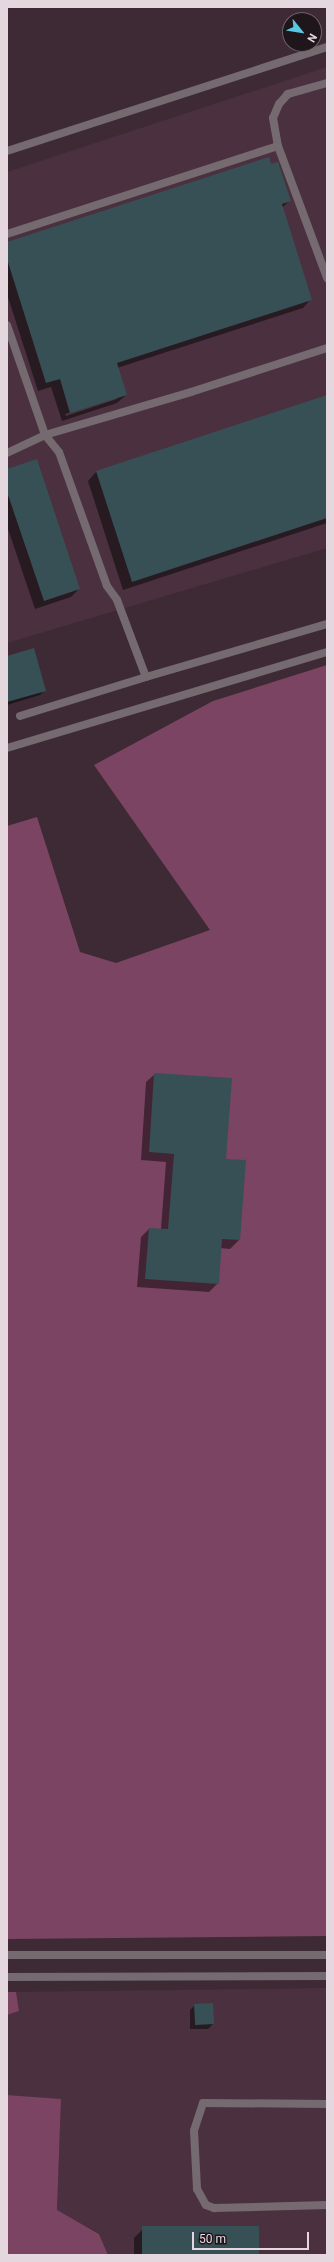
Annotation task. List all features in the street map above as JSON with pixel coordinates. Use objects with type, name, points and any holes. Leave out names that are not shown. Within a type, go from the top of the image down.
[{"type":"street","points":[[7,151],[327,48]]},
{"type":"street","points":[[327,83],[297,90],[288,94],[279,104],[273,118],[278,146],[327,278]]},
{"type":"street","points":[[7,234],[278,146]]},
{"type":"street","points":[[7,325],[45,435],[59,452],[107,586],[117,600],[146,677]]},
{"type":"street","points":[[7,453],[45,435],[191,392],[327,348]]},
{"type":"street","points":[[20,716],[327,624]]},
{"type":"street","points":[[7,748],[327,652]]},
{"type":"street","points":[[7,1955],[327,1955]]},
{"type":"street","points":[[7,1978],[327,1976]]},
{"type":"street","points":[[327,2104],[202,2103],[194,2131],[197,2189],[206,2205],[214,2208],[327,2205]]},
{"type":"shaded area","points":[[327,67],[327,548],[7,643],[7,172]]},
{"type":"shaded area","points":[[327,665],[327,1936],[7,1939],[7,826],[37,817],[80,952],[116,963],[210,930],[94,765],[213,701]]},
{"type":"shaded area","points":[[327,1988],[327,2255],[108,2255],[99,2233],[57,2211],[61,2099],[7,2095],[7,2015],[19,2011],[16,1992]]},
{"type":"shaded area","points":[[7,1992],[16,1992],[19,2011],[7,2015]]},
{"type":"shaded area","points":[[7,2095],[61,2099],[57,2210],[99,2234],[108,2255],[7,2255]]},
{"type":"building","points":[[269,157],[271,164],[278,162],[291,201],[282,204],[312,300],[117,363],[127,395],[70,413],[60,379],[46,383],[7,259],[7,242]]},
{"type":"building","points":[[327,395],[327,518],[132,582],[96,471]]},
{"type":"building","points":[[37,459],[80,589],[44,601],[7,492],[7,469]]},
{"type":"building","points":[[34,648],[46,691],[7,702],[7,656]]},
{"type":"building","points":[[154,1073],[232,1078],[226,1159],[246,1160],[240,1240],[222,1239],[219,1284],[145,1279],[149,1228],[168,1229],[174,1154],[149,1152]]},
{"type":"building","points":[[213,2003],[214,2024],[195,2025],[194,2004]]},
{"type":"building","points":[[142,2226],[259,2226],[259,2255],[142,2255]]}]
